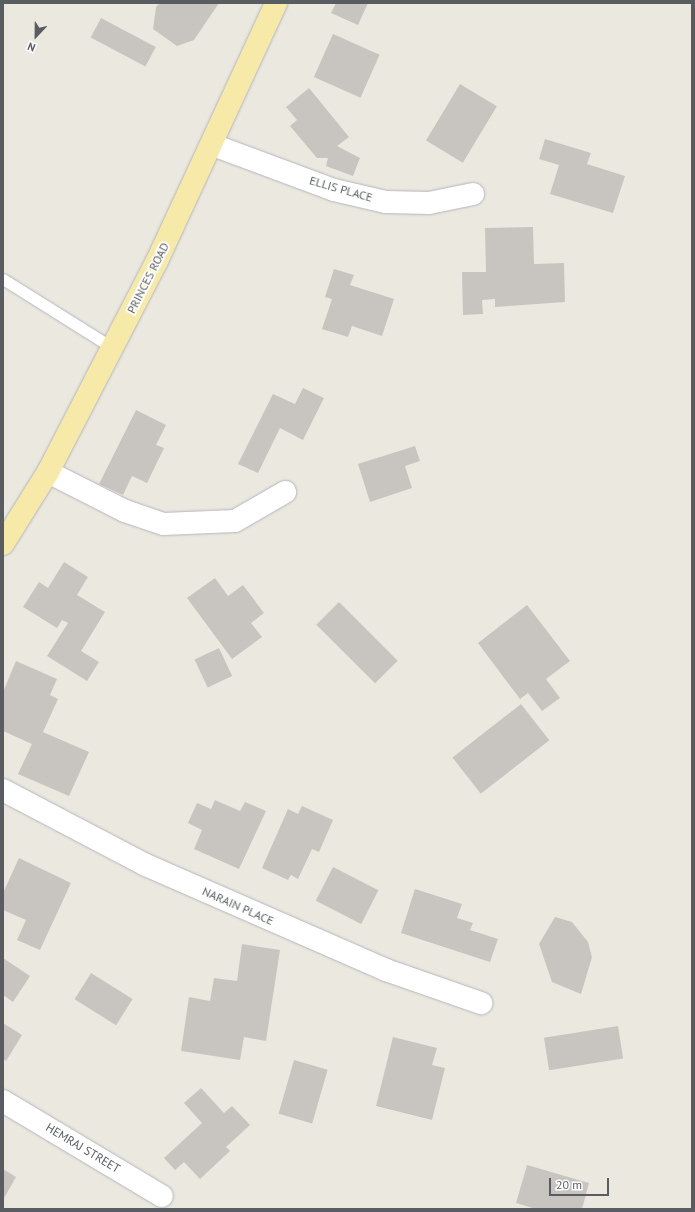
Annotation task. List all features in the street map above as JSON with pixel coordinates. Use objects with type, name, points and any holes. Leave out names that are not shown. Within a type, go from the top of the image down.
[{"type":"main road","name":"PRINCES ROAD","points":[[3,544],[48,472],[112,348],[213,145],[276,3]]},
{"type":"street","name":"ELLIS PLACE","points":[[213,145],[334,190],[386,202],[429,203],[474,194]]},
{"type":"street","points":[[48,472],[124,512],[163,524],[235,521],[285,492]]},
{"type":"street","name":"NARAIN PLACE","points":[[3,790],[146,865],[386,970],[481,1003]]},
{"type":"street","name":"HEMRAJ STREET","points":[[3,1101],[162,1196]]},
{"type":"lane","points":[[3,279],[112,348]]},
{"type":"building","points":[[160,3],[219,3],[194,40],[177,46],[153,29],[156,7]]},
{"type":"building","points":[[336,3],[368,3],[358,25],[331,13]]},
{"type":"building","points":[[101,18],[156,47],[145,67],[91,37]]},
{"type":"building","points":[[333,34],[380,55],[360,98],[314,77]]},
{"type":"building","points":[[460,84],[497,106],[463,163],[426,141]]},
{"type":"building","points":[[309,88],[349,137],[337,146],[360,158],[353,176],[326,166],[328,158],[317,158],[290,126],[297,120],[286,107]]},
{"type":"building","points":[[545,139],[591,153],[587,164],[625,176],[613,213],[550,194],[559,165],[539,159]]},
{"type":"building","points":[[533,227],[534,264],[564,263],[565,302],[495,307],[495,299],[482,300],[483,314],[463,315],[462,272],[486,272],[485,228]]},
{"type":"building","points":[[334,269],[354,275],[350,285],[394,299],[382,336],[352,326],[348,337],[322,329],[332,299],[325,297]]},
{"type":"building","points":[[303,388],[324,398],[303,440],[280,428],[258,473],[238,464],[273,394],[295,404]]},
{"type":"building","points":[[136,410],[166,425],[156,445],[164,448],[147,483],[132,476],[123,495],[99,484]]},
{"type":"building","points":[[415,446],[420,461],[405,466],[412,488],[370,502],[358,464]]},
{"type":"building","points":[[64,562],[88,577],[77,595],[105,612],[81,651],[99,662],[87,681],[47,656],[68,623],[62,620],[57,628],[23,607],[39,582],[48,588]]},
{"type":"building","points":[[215,578],[228,596],[243,585],[264,613],[251,623],[262,637],[232,659],[187,598]]},
{"type":"building","points":[[339,602],[398,661],[375,683],[316,625]]},
{"type":"building","points":[[527,605],[570,661],[546,679],[560,698],[542,711],[528,693],[520,699],[478,643]]},
{"type":"building","points":[[219,648],[232,676],[208,688],[195,659]]},
{"type":"building","points":[[16,661],[57,679],[50,695],[58,699],[43,732],[89,752],[69,796],[18,774],[32,744],[3,731],[3,692]]},
{"type":"building","points":[[521,704],[549,740],[481,794],[452,758]]},
{"type":"building","points":[[215,800],[240,811],[245,802],[266,811],[239,869],[194,849],[202,830],[188,823],[197,803],[211,809]]},
{"type":"building","points":[[302,806],[333,820],[319,852],[312,849],[298,879],[291,875],[288,880],[262,868],[288,809],[298,814]]},
{"type":"building","points":[[19,858],[71,883],[40,950],[17,940],[26,920],[3,910],[3,893]]},
{"type":"building","points":[[333,867],[378,890],[361,924],[316,901]]},
{"type":"building","points":[[415,889],[462,904],[457,918],[473,923],[470,930],[498,939],[490,962],[401,933]]},
{"type":"building","points":[[555,917],[572,922],[588,942],[592,957],[581,994],[552,982],[539,944]]},
{"type":"building","points":[[242,944],[280,950],[266,1041],[244,1037],[240,1060],[181,1051],[189,997],[210,1001],[214,978],[237,981]]},
{"type":"building","points":[[3,958],[30,976],[13,1002],[3,995]]},
{"type":"building","points":[[91,973],[133,999],[116,1025],[75,999]]},
{"type":"building","points":[[3,1023],[22,1035],[6,1061],[3,1059]]},
{"type":"building","points":[[618,1026],[623,1059],[549,1070],[544,1038]]},
{"type":"building","points":[[393,1037],[437,1048],[432,1065],[445,1068],[432,1120],[376,1106]]},
{"type":"building","points":[[294,1060],[328,1070],[312,1123],[279,1114]]},
{"type":"building","points":[[201,1088],[224,1113],[232,1106],[250,1125],[226,1147],[230,1151],[200,1179],[184,1162],[175,1170],[164,1158],[202,1123],[184,1103]]},
{"type":"building","points":[[527,1165],[589,1183],[582,1209],[536,1209],[516,1203]]},
{"type":"building","points":[[3,1169],[16,1177],[3,1200]]}]
